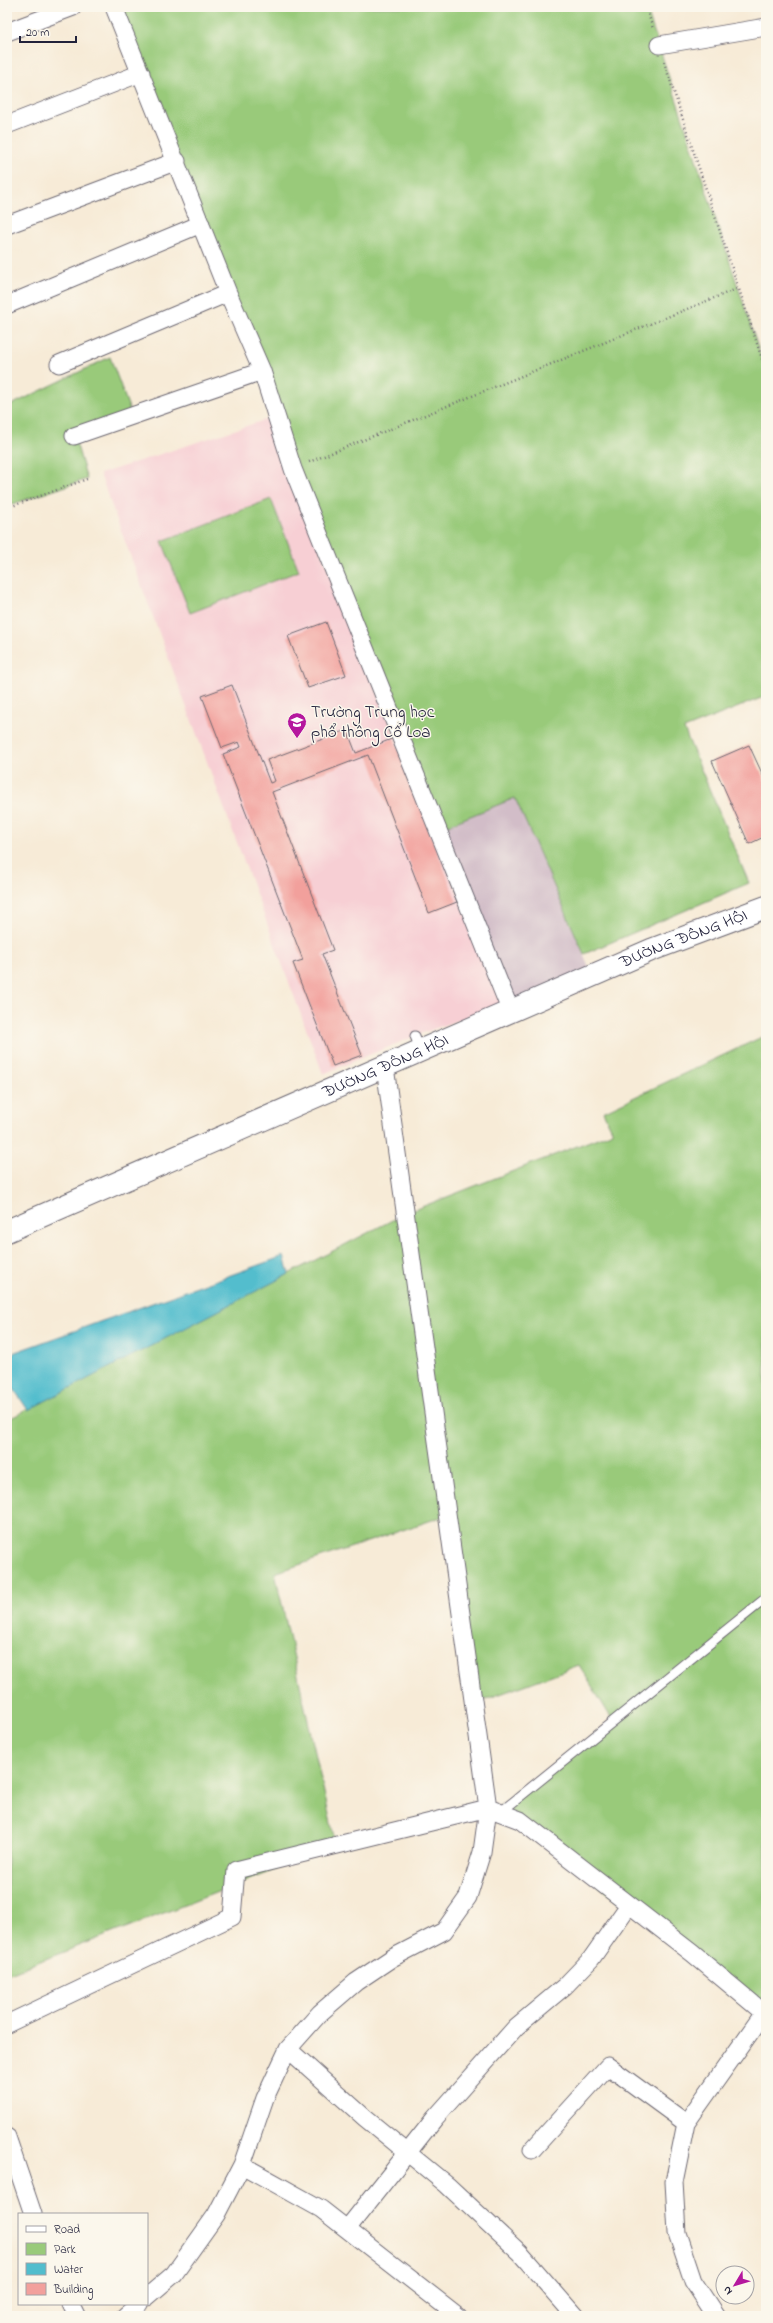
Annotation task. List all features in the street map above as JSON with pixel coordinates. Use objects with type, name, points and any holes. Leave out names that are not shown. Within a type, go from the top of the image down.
[{"type":"street","points":[[7,32],[73,7]]},
{"type":"street","points":[[114,7],[177,161],[228,293],[262,371],[293,469],[511,1012]]},
{"type":"street","points":[[658,45],[766,27]]},
{"type":"street","points":[[7,125],[141,73]]},
{"type":"street","points":[[7,225],[177,161]]},
{"type":"street","points":[[7,305],[201,224]]},
{"type":"street","points":[[59,364],[228,293]]},
{"type":"street","points":[[74,436],[262,371]]},
{"type":"street","name":"ĐƯỜNG ĐÔNG HỘI","points":[[7,1232],[385,1067],[418,1044],[511,1012],[651,950],[766,907]]},
{"type":"street","points":[[148,2296],[174,2274],[216,2215],[242,2165],[265,2098],[288,2049],[320,2014],[356,1982],[392,1958],[444,1931],[468,1897],[495,1810],[385,1067]]},
{"type":"street","points":[[7,2024],[232,1916],[236,1870],[495,1810],[520,1820],[692,1953],[765,2014],[686,2123],[674,2182],[677,2233],[693,2281],[716,2316]]},
{"type":"street","points":[[347,2229],[406,2152],[516,2027],[565,1986],[590,1959],[629,1905]]},
{"type":"street","points":[[288,2049],[446,2185],[520,2253],[575,2316]]},
{"type":"street","points":[[532,2150],[608,2066],[686,2123]]},
{"type":"street","points":[[7,2137],[33,2213]]},
{"type":"street","points":[[242,2165],[321,2209],[458,2316]]},
{"type":"street","points":[[72,2305],[77,2316]]},
{"type":"street","points":[[125,2316],[138,2305]]},
{"type":"lane","points":[[495,1810],[766,1598]]},
{"type":"path","points":[[646,7],[766,372]]},
{"type":"path","points":[[293,469],[738,288]]},
{"type":"path","points":[[7,508],[87,479]]},
{"type":"shaded area","name":"Trường Trung học phổ thông Cổ Loa","points":[[268,419],[502,1004],[415,1036],[323,1074],[100,474]]},
{"type":"shaded area","points":[[515,798],[593,976],[511,1012],[438,829]]},
{"type":"green space","points":[[114,7],[646,7],[766,372],[766,696],[684,729],[749,883],[584,954],[515,798],[438,829]]},
{"type":"green space","points":[[110,357],[132,416],[74,436],[87,479],[7,506],[7,407]]},
{"type":"green space","points":[[271,499],[299,571],[190,613],[162,541]]},
{"type":"green space","points":[[766,1035],[766,2015],[502,1811],[613,1721],[579,1665],[473,1704],[447,1515],[275,1573],[336,1846],[7,1974],[7,1420],[406,1213],[613,1132],[603,1112]]},
{"type":"water","points":[[284,1256],[289,1274],[28,1410],[7,1379],[7,1355]]},
{"type":"building","points":[[326,622],[346,675],[308,688],[288,636]]},
{"type":"building","points":[[232,685],[270,783],[275,781],[267,760],[347,730],[356,753],[394,738],[457,902],[429,913],[368,755],[272,792],[333,950],[322,954],[362,1055],[333,1066],[293,963],[303,960],[223,754],[241,747],[239,742],[222,748],[202,696]]},
{"type":"building","points":[[749,745],[766,782],[766,836],[749,844],[712,761]]},
{"type":"place","name":"Trường Trung học phổ thông Cổ Loa","points":[[297,739]]}]
